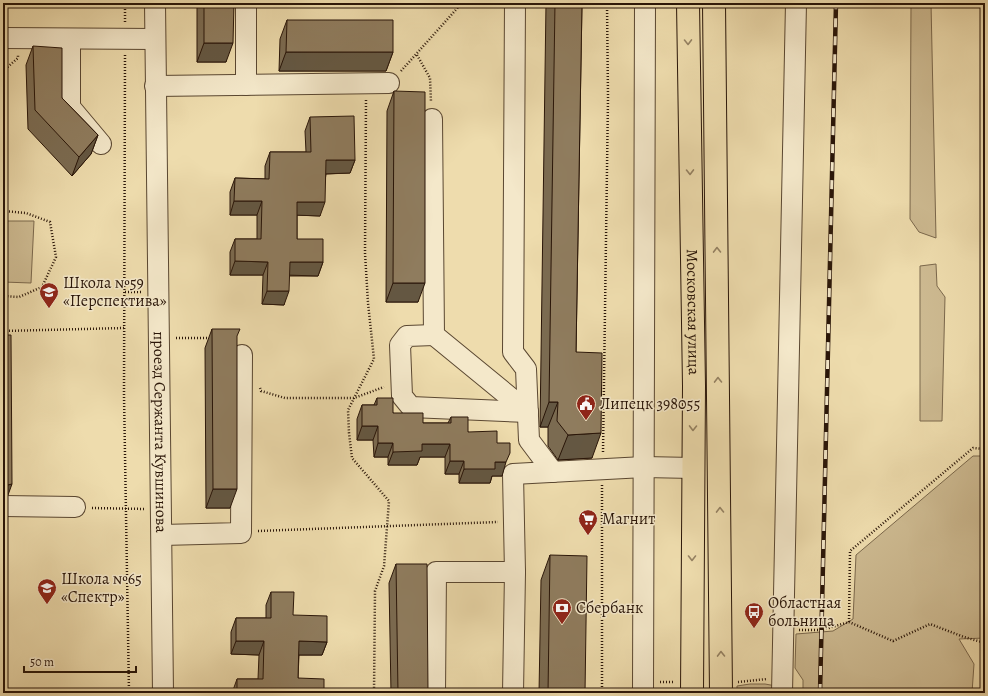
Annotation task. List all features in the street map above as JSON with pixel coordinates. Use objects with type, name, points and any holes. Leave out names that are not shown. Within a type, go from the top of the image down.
[{"type":"main road","name":"Московская улица","points":[[688,3],[694,386],[692,693]]},
{"type":"main road","name":"Московская улица","points":[[714,3],[721,693]]},
{"type":"street","name":"проезд Сержанта Кувшинова","points":[[155,3],[164,693]]},
{"type":"street","points":[[246,3],[246,85]]},
{"type":"street","points":[[516,3],[513,352],[526,369],[529,440],[553,472]]},
{"type":"street","points":[[643,693],[645,3]]},
{"type":"street","points":[[782,693],[782,629],[796,3]]},
{"type":"street","points":[[3,38],[70,40],[155,39]]},
{"type":"street","points":[[70,40],[70,107],[101,144]]},
{"type":"street","points":[[155,86],[389,83]]},
{"type":"street","points":[[432,118],[434,335]]},
{"type":"street","points":[[434,335],[528,412],[411,407],[402,396],[400,346],[408,336],[434,335]]},
{"type":"street","points":[[162,535],[241,533],[242,355]]},
{"type":"street","points":[[513,693],[515,572],[512,474],[644,467],[693,468]]},
{"type":"street","points":[[3,506],[75,507]]},
{"type":"street","points":[[435,693],[436,572],[515,572]]},
{"type":"path","points":[[125,3],[124,328],[129,693]]},
{"type":"path","points":[[389,83],[462,3]]},
{"type":"path","points":[[602,693],[603,469],[608,98],[607,3]]},
{"type":"path","points":[[416,54],[430,78],[432,118]]},
{"type":"path","points":[[366,83],[366,253],[368,303],[374,359],[348,410],[352,458],[389,501],[384,566],[375,591],[374,693]]},
{"type":"path","points":[[3,211],[26,213],[50,222],[56,257],[42,287],[19,297],[3,296]]},
{"type":"path","points":[[3,331],[124,328]]},
{"type":"path","points":[[175,338],[219,338]]},
{"type":"path","points":[[258,385],[261,391],[285,398],[354,398],[402,381]]},
{"type":"path","points":[[849,622],[850,551],[973,448],[985,449]]},
{"type":"path","points":[[75,507],[162,509]]},
{"type":"path","points":[[241,527],[254,531],[514,521]]},
{"type":"path","points":[[782,629],[822,630],[849,622],[893,641],[930,624],[985,643]]},
{"type":"shaded area","points":[[911,3],[931,3],[936,238],[919,232],[910,219]]},
{"type":"shaded area","points":[[3,221],[34,221],[31,283],[3,282]]},
{"type":"shaded area","points":[[936,264],[937,286],[945,297],[942,421],[920,421],[920,266]]},
{"type":"shaded area","points":[[973,456],[985,456],[985,638],[959,639],[974,664],[972,693],[803,693],[803,680],[795,668],[796,634],[833,631],[853,619],[856,555]]},
{"type":"shaded area","points":[[750,684],[776,686],[776,693],[737,693],[737,686]]},
{"type":"building","points":[[204,3],[234,3],[233,43],[204,43]]},
{"type":"building","points":[[555,3],[582,3],[576,352],[602,353],[601,433],[568,435],[557,421],[558,402],[549,402]]},
{"type":"building","points":[[287,20],[393,20],[393,52],[286,52]]},
{"type":"building","points":[[33,46],[62,48],[62,98],[98,135],[79,157],[35,110]]},
{"type":"building","points":[[394,91],[425,92],[425,283],[393,283]]},
{"type":"building","points":[[354,116],[355,160],[326,160],[325,202],[297,202],[297,239],[323,239],[323,262],[290,262],[289,291],[267,291],[268,262],[235,261],[235,239],[261,239],[262,201],[234,201],[235,178],[269,179],[270,152],[311,152],[310,117]]},
{"type":"building","points":[[212,329],[240,329],[237,336],[237,489],[213,489]]},
{"type":"building","points":[[3,335],[11,335],[12,484],[3,486]]},
{"type":"building","points":[[377,398],[393,398],[393,413],[423,413],[423,423],[451,423],[451,417],[468,417],[468,432],[497,431],[497,443],[510,443],[510,453],[506,462],[495,462],[495,469],[464,469],[464,461],[450,461],[450,444],[422,444],[422,451],[393,452],[393,443],[378,443],[378,426],[362,426],[362,405],[377,405]]},
{"type":"building","points":[[550,555],[587,556],[585,693],[548,693]]},
{"type":"building","points":[[396,564],[427,564],[428,693],[398,693]]},
{"type":"building","points":[[271,592],[294,592],[293,615],[327,616],[327,642],[299,641],[298,678],[324,679],[324,693],[237,693],[237,679],[263,679],[264,641],[236,641],[236,618],[271,618]]},
{"type":"railway","points":[[820,693],[836,3]]},
{"type":"place","name":"Школа №59 «Перспектива»","points":[[49,309]]},
{"type":"place","name":"Липецк 398055","points":[[586,421]]},
{"type":"place","name":"Магнит","points":[[588,536]]},
{"type":"place","name":"Школа №65 «Спектр»","points":[[47,605]]},
{"type":"place","name":"Сбербанк","points":[[562,625]]},
{"type":"place","name":"Областная больница","points":[[754,629]]}]
